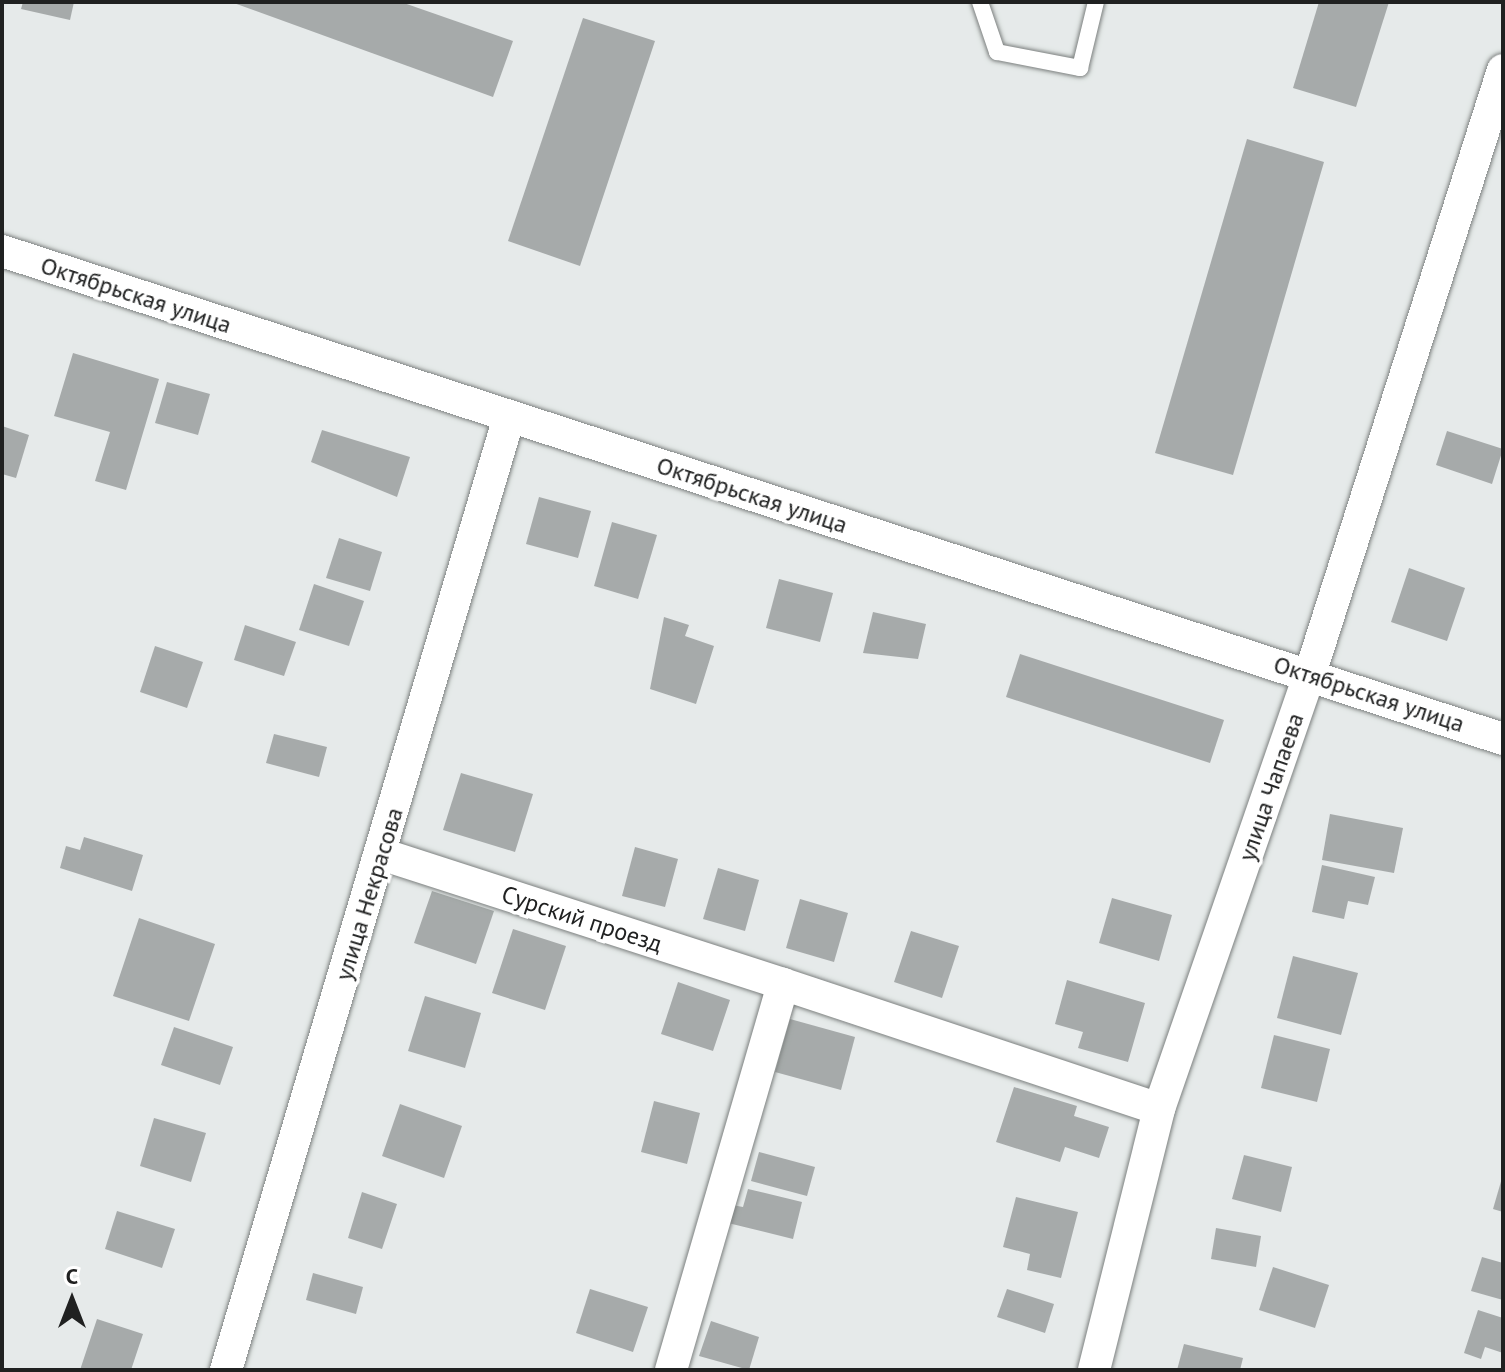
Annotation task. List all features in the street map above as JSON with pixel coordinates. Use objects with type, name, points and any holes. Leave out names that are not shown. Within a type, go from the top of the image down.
[{"type":"street","name":"улица Чапаева","points":[[1094,1370],[1159,1109],[1310,674],[1503,70]]},
{"type":"street","name":"Октябрьская улица","points":[[2,251],[1503,739]]},
{"type":"street","name":"улица Некрасова","points":[[226,1370],[509,417]]},
{"type":"street","name":"Сурский проезд","points":[[381,854],[1159,1109]]},
{"type":"street","points":[[671,1370],[783,984]]},
{"type":"lane","points":[[980,2],[997,52],[1080,68],[1096,2]]},
{"type":"building","points":[[23,2],[74,2],[70,20],[21,9]]},
{"type":"building","points":[[231,2],[401,2],[513,41],[493,97]]},
{"type":"building","points":[[1319,2],[1389,2],[1356,107],[1293,88]]},
{"type":"building","points":[[583,18],[655,41],[580,266],[508,241]]},
{"type":"building","points":[[1247,139],[1324,162],[1233,475],[1155,453]]},
{"type":"building","points":[[73,353],[159,379],[126,490],[95,481],[110,432],[54,416]]},
{"type":"building","points":[[167,382],[210,394],[198,435],[155,423]]},
{"type":"building","points":[[2,426],[29,435],[16,478],[2,474]]},
{"type":"building","points":[[322,430],[410,457],[397,497],[311,462]]},
{"type":"building","points":[[1447,431],[1503,449],[1492,484],[1436,465]]},
{"type":"building","points":[[539,497],[591,511],[578,558],[526,544]]},
{"type":"building","points":[[612,522],[657,535],[638,599],[594,586]]},
{"type":"building","points":[[339,538],[382,552],[370,591],[326,578]]},
{"type":"building","points":[[1409,568],[1465,588],[1447,641],[1391,622]]},
{"type":"building","points":[[779,579],[833,593],[820,642],[766,628]]},
{"type":"building","points":[[314,584],[364,601],[349,646],[299,630]]},
{"type":"building","points":[[873,612],[926,624],[918,659],[863,653]]},
{"type":"building","points":[[664,617],[689,625],[685,636],[714,646],[696,704],[650,689]]},
{"type":"building","points":[[245,625],[296,642],[284,676],[234,660]]},
{"type":"building","points":[[155,646],[203,662],[187,708],[140,692]]},
{"type":"building","points":[[1020,654],[1224,720],[1210,763],[1006,697]]},
{"type":"building","points":[[274,734],[327,747],[319,777],[266,763]]},
{"type":"building","points":[[461,773],[533,794],[515,852],[443,830]]},
{"type":"building","points":[[1330,814],[1403,828],[1394,873],[1322,860]]},
{"type":"building","points":[[84,837],[143,855],[132,891],[60,868],[66,846],[80,850]]},
{"type":"building","points":[[635,847],[678,859],[665,907],[622,896]]},
{"type":"building","points":[[1322,865],[1375,877],[1368,905],[1348,901],[1344,919],[1312,912]]},
{"type":"building","points":[[718,868],[759,880],[745,931],[703,919]]},
{"type":"building","points":[[432,891],[494,911],[476,964],[414,943]]},
{"type":"building","points":[[1112,898],[1172,915],[1159,961],[1099,943]]},
{"type":"building","points":[[800,899],[848,913],[834,962],[786,948]]},
{"type":"building","points":[[139,918],[215,944],[189,1021],[113,996]]},
{"type":"building","points":[[513,929],[566,946],[545,1010],[492,993]]},
{"type":"building","points":[[911,931],[959,946],[942,998],[894,982]]},
{"type":"building","points":[[1293,956],[1358,973],[1341,1035],[1277,1018]]},
{"type":"building","points":[[1067,980],[1145,1003],[1128,1062],[1078,1048],[1083,1032],[1055,1024]]},
{"type":"building","points":[[678,982],[730,1000],[713,1051],[661,1034]]},
{"type":"building","points":[[425,996],[481,1013],[465,1068],[408,1051]]},
{"type":"building","points":[[790,1019],[855,1037],[841,1090],[775,1072]]},
{"type":"building","points":[[174,1027],[233,1047],[220,1085],[161,1065]]},
{"type":"building","points":[[1274,1035],[1330,1049],[1317,1102],[1261,1088]]},
{"type":"building","points":[[1014,1087],[1077,1106],[1074,1116],[1109,1127],[1099,1158],[1065,1147],[1060,1162],[996,1142]]},
{"type":"building","points":[[654,1101],[700,1113],[687,1164],[641,1152]]},
{"type":"building","points":[[400,1104],[462,1126],[444,1178],[382,1156]]},
{"type":"building","points":[[154,1118],[206,1133],[191,1182],[140,1166]]},
{"type":"building","points":[[759,1152],[815,1167],[807,1196],[751,1181]]},
{"type":"building","points":[[1244,1155],[1292,1167],[1281,1212],[1232,1199]]},
{"type":"building","points":[[1503,1178],[1503,1212],[1493,1209]]},
{"type":"building","points":[[748,1189],[802,1202],[793,1239],[728,1223],[732,1205],[743,1207]]},
{"type":"building","points":[[362,1192],[397,1204],[382,1249],[348,1238]]},
{"type":"building","points":[[1016,1197],[1078,1212],[1061,1278],[1027,1270],[1030,1254],[1003,1247]]},
{"type":"building","points":[[117,1211],[175,1229],[162,1268],[105,1249]]},
{"type":"building","points":[[1216,1228],[1261,1236],[1256,1267],[1211,1259]]},
{"type":"building","points":[[1482,1257],[1503,1263],[1503,1300],[1471,1291]]},
{"type":"building","points":[[1273,1267],[1329,1285],[1315,1328],[1259,1310]]},
{"type":"building","points":[[313,1273],[363,1287],[356,1314],[306,1300]]},
{"type":"building","points":[[590,1289],[648,1307],[633,1352],[576,1333]]},
{"type":"building","points":[[1007,1289],[1054,1304],[1045,1333],[997,1317]]},
{"type":"building","points":[[1478,1310],[1503,1318],[1503,1353],[1485,1347],[1481,1359],[1464,1353]]},
{"type":"building","points":[[97,1319],[143,1334],[131,1370],[80,1370]]},
{"type":"building","points":[[711,1321],[759,1337],[749,1370],[699,1356]]},
{"type":"building","points":[[1184,1344],[1243,1358],[1240,1370],[1177,1370]]}]
